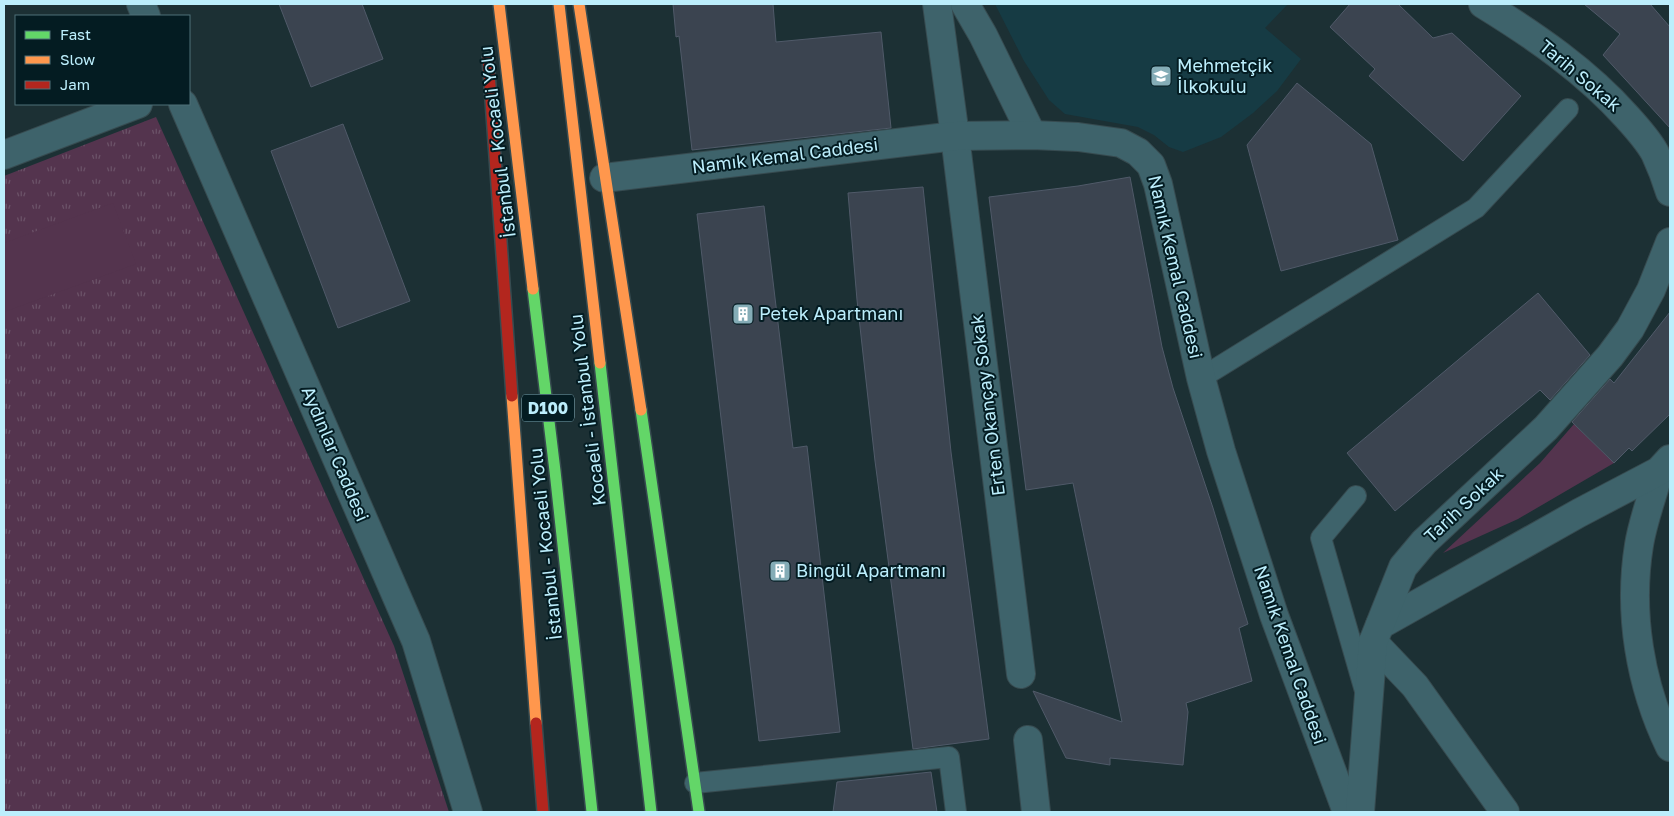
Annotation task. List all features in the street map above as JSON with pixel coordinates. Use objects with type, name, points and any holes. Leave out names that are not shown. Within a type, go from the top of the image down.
[{"type":"highway","name":"İstanbul - Kocaeli Yolu","points":[[499,4],[554,461],[592,812]]},
{"type":"highway","name":"Kocaeli - İstanbul Yolu","points":[[559,4],[651,812]]},
{"type":"highway","points":[[579,4],[604,178],[673,616],[699,812]]},
{"type":"highway","points":[[487,44],[543,812]]},
{"type":"street","name":"Erten Okançay Sokak","points":[[936,4],[955,136],[1021,674]]},
{"type":"street","points":[[965,4],[983,35],[1032,135]]},
{"type":"street","name":"Tarih Sokak","points":[[1483,4],[1512,21],[1608,95],[1635,126],[1654,152],[1670,192]]},
{"type":"street","points":[[4,155],[135,105]]},
{"type":"street","name":"Aydınlar Caddesi","points":[[184,105],[416,641],[468,812]]},
{"type":"street","name":"Namık Kemal Caddesi","points":[[604,178],[955,136],[1032,135],[1078,137],[1121,143],[1138,152],[1151,165],[1158,184],[1201,378],[1221,451],[1274,615],[1346,812]]},
{"type":"street","name":"Tarih Sokak","points":[[1360,812],[1368,704],[1376,633],[1403,567],[1424,542],[1546,428],[1610,356],[1630,330],[1651,290],[1670,242]]},
{"type":"street","points":[[1505,812],[1376,633],[1578,513],[1665,465]]},
{"type":"street","points":[[1665,465],[1639,544],[1635,592],[1638,646],[1650,697],[1670,747]]},
{"type":"street","points":[[1028,740],[1036,812]]},
{"type":"lane","points":[[1201,378],[1476,208],[1568,109]]},
{"type":"lane","points":[[1356,496],[1321,538],[1368,704]]},
{"type":"lane","points":[[695,783],[949,756],[956,812]]},
{"type":"shaded area","name":"Mehmetçik İlkokulu","points":[[995,4],[1288,4],[1265,28],[1301,59],[1277,91],[1253,113],[1221,137],[1183,152],[1169,147],[1154,135],[1138,127],[1065,114],[1049,100],[1024,61]]},
{"type":"green space","points":[[156,117],[394,646],[449,812],[4,812],[4,176]]},
{"type":"green space","points":[[113,203],[136,264],[4,312],[4,243]]},
{"type":"green space","points":[[1574,424],[1614,463],[1518,519],[1443,553],[1540,463]]},
{"type":"building","points":[[279,4],[362,4],[383,59],[311,87]]},
{"type":"building","points":[[673,4],[773,4],[776,42],[881,32],[891,128],[692,150],[679,36],[676,37]]},
{"type":"building","points":[[1350,4],[1398,4],[1433,38],[1452,33],[1521,96],[1463,161],[1369,76],[1375,69],[1330,27]]},
{"type":"building","points":[[1584,4],[1650,4],[1670,27],[1670,128],[1603,55],[1620,34]]},
{"type":"building","points":[[1297,83],[1371,144],[1398,240],[1281,271],[1247,145]]},
{"type":"building","points":[[343,124],[410,301],[338,328],[271,151]]},
{"type":"building","points":[[1130,177],[1162,347],[1173,388],[1213,508],[1248,624],[1239,628],[1252,681],[1186,703],[1188,712],[1183,765],[1110,758],[1110,765],[1066,758],[1033,691],[1122,722],[1073,483],[1026,490],[989,197],[1078,186]]},
{"type":"building","points":[[923,187],[951,452],[989,739],[913,749],[875,461],[857,300],[848,193]]},
{"type":"building","points":[[764,206],[793,448],[807,446],[840,732],[759,741],[697,214]]},
{"type":"building","points":[[1538,293],[1590,355],[1550,400],[1540,390],[1395,511],[1347,453]]},
{"type":"building","points":[[1670,312],[1670,414],[1632,451],[1629,448],[1614,463],[1572,422],[1610,379],[1614,383]]},
{"type":"building","points":[[931,772],[937,812],[833,812],[837,782]]},
{"type":"traffic: fast","points":[[533,289],[592,812]]},
{"type":"traffic: fast","points":[[600,363],[651,812]]},
{"type":"traffic: fast","points":[[641,410],[699,812]]},
{"type":"traffic: slow","points":[[499,4],[533,289]]},
{"type":"traffic: slow","points":[[559,4],[600,363]]},
{"type":"traffic: slow","points":[[579,4],[641,410]]},
{"type":"traffic: slow","points":[[512,396],[536,723]]},
{"type":"traffic: jam","points":[[488,58],[512,396]]},
{"type":"traffic: jam","points":[[536,723],[543,812]]},
{"type":"place","name":"Mehmetçik İlkokulu","points":[[1161,76]]},
{"type":"place","name":"Petek Apartmanı","points":[[743,314]]},
{"type":"place","name":"Bingül Apartmanı","points":[[780,571]]}]
